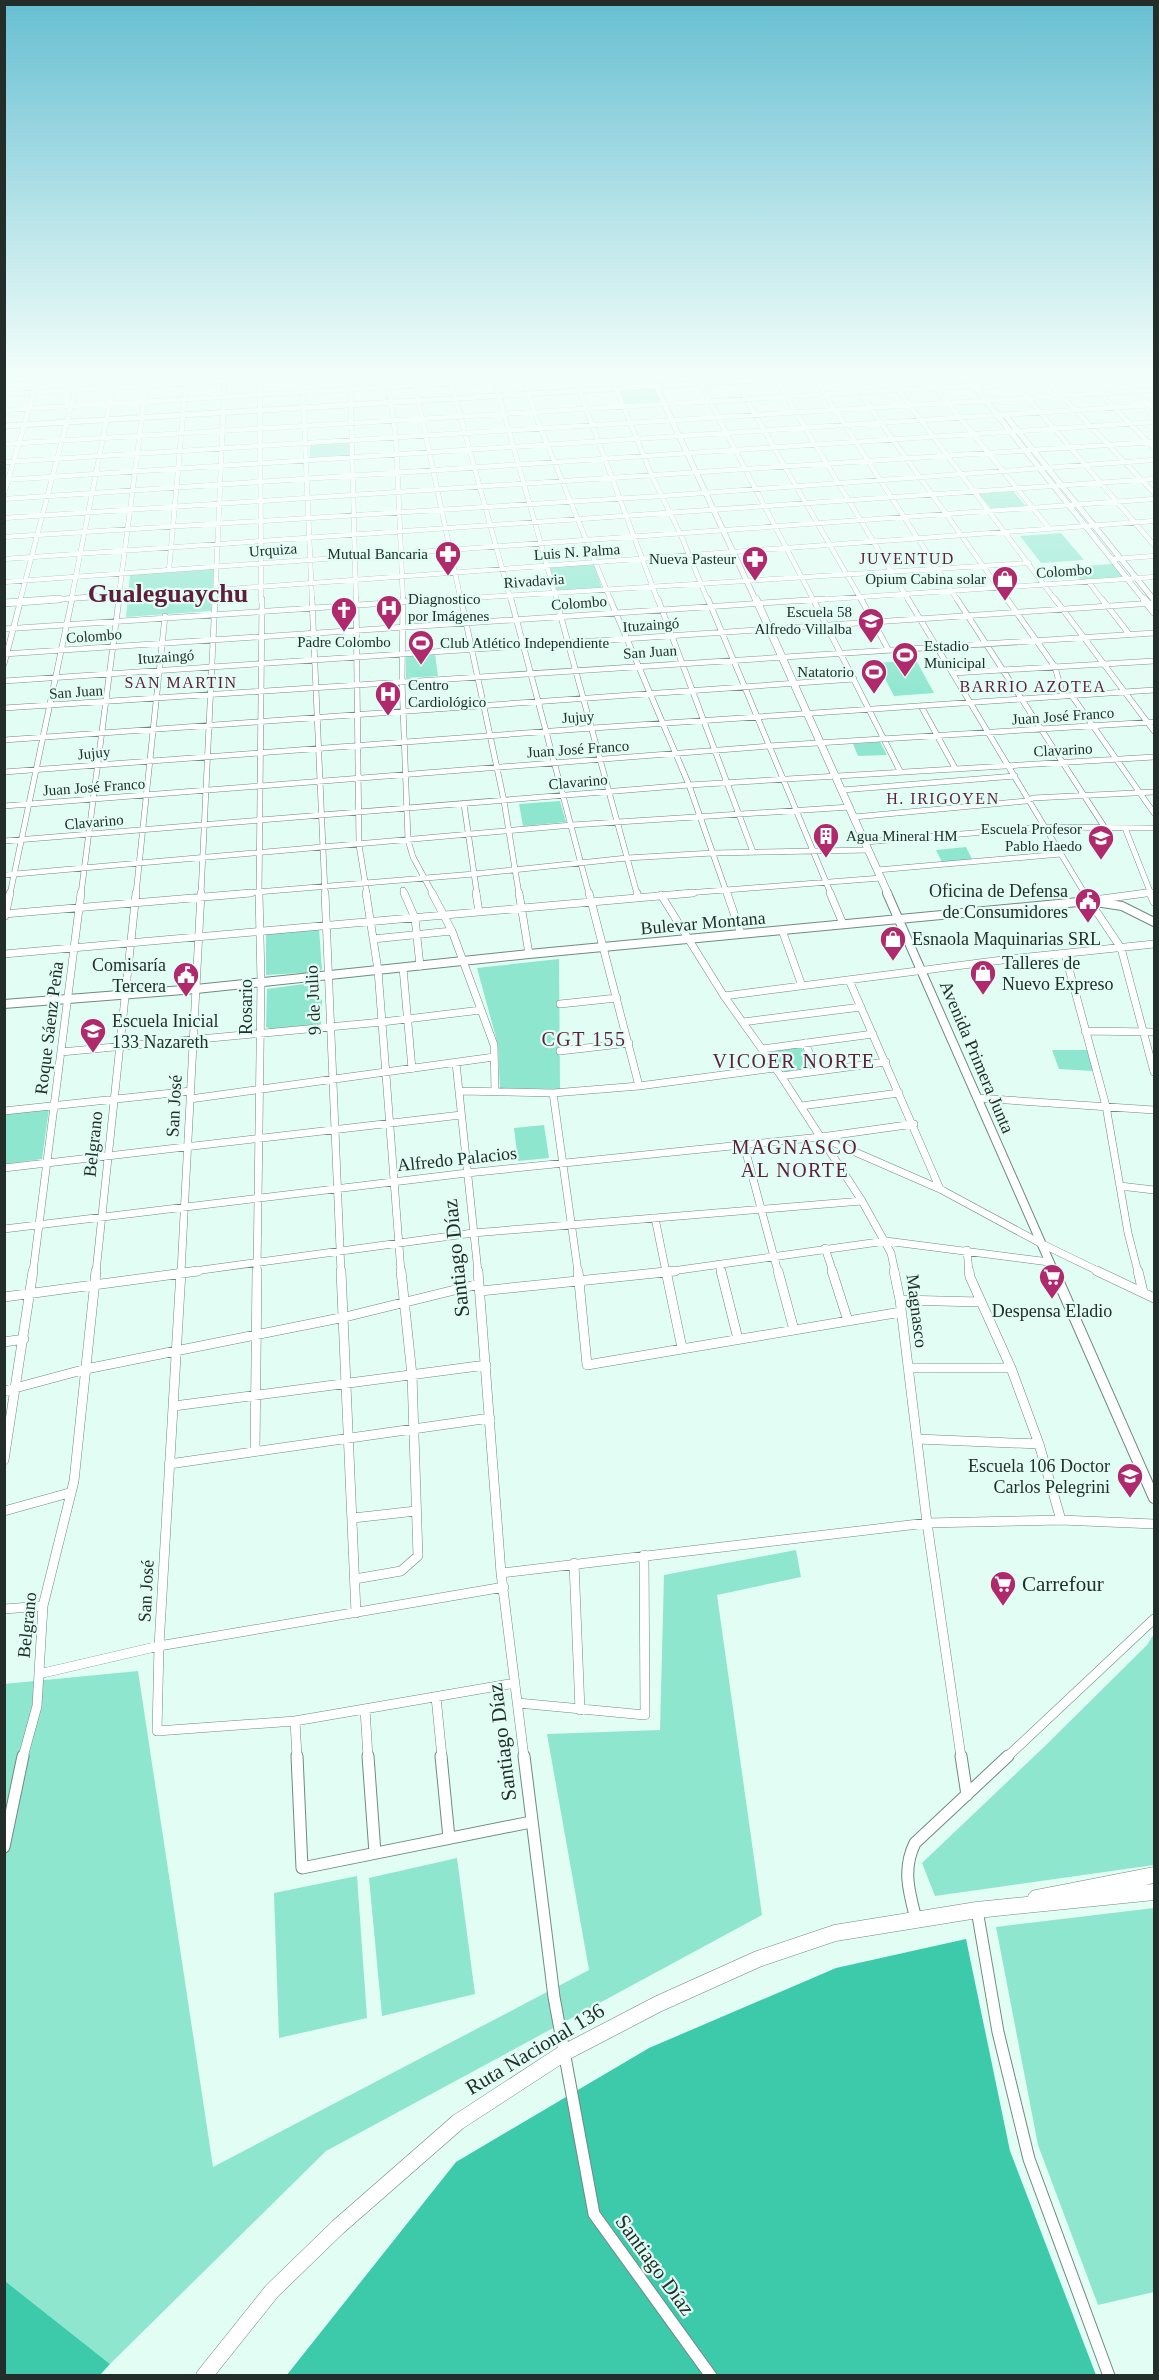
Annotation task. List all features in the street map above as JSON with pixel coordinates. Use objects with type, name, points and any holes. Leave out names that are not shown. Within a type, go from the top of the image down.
[{"type":"highway","name":"Ruta Nacional 136","points":[[977,1910],[1155,1875]]},
{"type":"highway","name":"Ruta Nacional 136","points":[[204,2376],[272,2291],[400,2171],[458,2122],[564,2053],[658,2004],[758,1959],[836,1933],[977,1910],[1155,1892]]},
{"type":"main road","name":"Avenida Primera Junta","points":[[702,482],[795,684],[1040,1243],[1155,1498]]},
{"type":"main road","points":[[1051,482],[1127,578],[1152,602]]},
{"type":"main road","points":[[1059,482],[1136,578],[1152,602],[1155,612]]},
{"type":"main road","points":[[4,604],[120,597]]},
{"type":"main road","name":"Bulevar Montana","points":[[4,1004],[403,968],[1089,901],[1116,904],[1154,920]]},
{"type":"street","points":[[4,664],[51,482]]},
{"type":"street","points":[[94,482],[72,600],[5,915],[201,895],[474,874],[581,861],[713,853],[868,850]]},
{"type":"street","name":"Roque Sáenz Peña","points":[[4,1460],[30,1294],[133,482]]},
{"type":"street","points":[[170,570],[178,482]]},
{"type":"street","points":[[4,499],[260,482]]},
{"type":"street","name":"Rosario","points":[[255,1451],[261,1032],[258,853],[262,611],[261,482]]},
{"type":"street","name":"9 de Julio","points":[[306,482],[320,748],[321,848],[329,1027],[337,1130],[356,1613]]},
{"type":"street","points":[[353,482],[352,516],[359,714],[359,845],[378,970],[403,1302],[412,1375],[418,1556],[401,1571],[355,1579]]},
{"type":"street","points":[[397,482],[403,602],[402,681],[408,840],[423,878],[452,931],[494,1045],[495,1091]]},
{"type":"street","points":[[435,482],[504,801],[529,954]]},
{"type":"street","points":[[477,482],[564,794],[639,1086]]},
{"type":"street","points":[[4,518],[560,482]]},
{"type":"street","points":[[561,482],[689,785],[741,934]]},
{"type":"street","points":[[615,482],[713,751],[753,852]]},
{"type":"street","points":[[655,482],[680,533],[843,924]]},
{"type":"street","points":[[753,482],[900,771]]},
{"type":"street","points":[[795,482],[888,649]]},
{"type":"street","points":[[4,537],[485,508],[851,482]]},
{"type":"street","points":[[880,482],[1105,828]]},
{"type":"street","points":[[923,482],[1055,667],[1063,696]]},
{"type":"street","points":[[967,482],[1125,692],[1151,722],[1155,731]]},
{"type":"street","points":[[1011,482],[1049,528]]},
{"type":"street","points":[[4,559],[767,508],[1114,482]]},
{"type":"street","points":[[1144,482],[1155,493]]},
{"type":"street","points":[[839,483],[1089,901],[1121,948],[1155,1072]]},
{"type":"street","points":[[1101,483],[1155,545]]},
{"type":"street","name":"San José","points":[[221,484],[194,1039],[159,1647],[157,1731],[296,1721]]},
{"type":"street","points":[[524,484],[559,616],[602,759],[638,897]]},
{"type":"street","name":"Urquiza","points":[[4,582],[1155,499]]},
{"type":"street","name":"Luis N. Palma","points":[[216,590],[1155,521]]},
{"type":"street","points":[[1112,559],[1155,556]]},
{"type":"street","name":"Rivadavia","points":[[4,629],[1029,563]]},
{"type":"street","points":[[120,597],[125,577],[132,573]]},
{"type":"street","name":"Colombo","points":[[6,654],[1155,577]]},
{"type":"street","points":[[1088,581],[1129,634]]},
{"type":"street","name":"Rivadavia","points":[[120,597],[120,618],[201,613],[215,607]]},
{"type":"street","name":"Ituzaingó","points":[[4,681],[1152,602]]},
{"type":"street","name":"Belgrano","points":[[4,1847],[27,1736],[37,1706],[43,1606],[69,1493],[74,1482],[165,617]]},
{"type":"street","name":"San Juan","points":[[4,708],[681,662],[1155,633]]},
{"type":"street","points":[[953,673],[1155,661]]},
{"type":"street","points":[[4,740],[854,679]]},
{"type":"street","name":"Jujuy","points":[[4,772],[405,741],[1155,690]]},
{"type":"street","points":[[1072,696],[1155,813]]},
{"type":"street","points":[[921,706],[955,768]]},
{"type":"street","name":"Juan José Franco","points":[[4,806],[769,746],[1151,722]]},
{"type":"street","name":"Clavarino","points":[[4,841],[782,778],[1155,757]]},
{"type":"street","points":[[842,790],[1015,776]]},
{"type":"street","points":[[854,817],[1028,799],[1155,792]]},
{"type":"street","points":[[464,804],[479,912]]},
{"type":"street","points":[[4,875],[572,825],[849,807]]},
{"type":"street","points":[[865,842],[1045,827],[1155,828]]},
{"type":"street","points":[[1125,828],[1153,892],[1155,902]]},
{"type":"street","points":[[4,954],[638,897],[826,883],[879,874],[1061,854]]},
{"type":"street","points":[[403,890],[415,918],[420,966]]},
{"type":"street","points":[[1089,901],[1153,892]]},
{"type":"street","name":"Magnasco","points":[[661,896],[724,996],[782,1076],[886,1241],[895,1268],[900,1300],[927,1523],[966,1795]]},
{"type":"street","points":[[782,930],[802,986]]},
{"type":"street","points":[[373,939],[452,931]]},
{"type":"street","points":[[724,996],[922,970],[1155,944]]},
{"type":"street","points":[[1065,954],[1106,1106],[1128,1233],[1143,1292]]},
{"type":"street","points":[[403,968],[412,1069]]},
{"type":"street","points":[[849,980],[914,1124],[940,1189]]},
{"type":"street","points":[[560,1004],[617,998]]},
{"type":"street","points":[[743,1022],[861,1007]]},
{"type":"street","points":[[61,1052],[382,1022],[481,1010]]},
{"type":"street","points":[[1085,1031],[1155,1032]]},
{"type":"street","points":[[762,1049],[873,1034]]},
{"type":"street","points":[[560,1051],[629,1043]]},
{"type":"street","points":[[805,1043],[817,1071]]},
{"type":"street","points":[[4,1111],[115,1099],[260,1089],[494,1057]]},
{"type":"street","points":[[782,1076],[885,1062]]},
{"type":"street","name":"Santiago Díaz","points":[[456,1063],[486,1365],[501,1574],[554,1997],[594,2214],[711,2376]]},
{"type":"street","points":[[460,1091],[553,1093],[639,1086],[775,1068]]},
{"type":"street","points":[[553,1093],[573,1225],[587,1365],[901,1311]]},
{"type":"street","points":[[801,1106],[899,1093]]},
{"type":"street","points":[[976,1098],[1155,1110]]},
{"type":"street","points":[[4,1168],[461,1115]]},
{"type":"street","name":"Alfredo Palacios","points":[[4,1229],[394,1181],[821,1137],[914,1124]]},
{"type":"street","points":[[821,1137],[940,1189],[1040,1243],[1155,1298]]},
{"type":"street","points":[[744,1145],[794,1330]]},
{"type":"street","points":[[1120,1186],[1155,1190]]},
{"type":"street","points":[[4,1297],[473,1233],[862,1201]]},
{"type":"street","points":[[655,1218],[682,1348]]},
{"type":"street","points":[[4,1391],[86,1369],[177,1349],[257,1335],[345,1317],[403,1302],[479,1288],[665,1272],[886,1241],[1049,1262]]},
{"type":"street","points":[[825,1248],[848,1320]]},
{"type":"street","points":[[967,1250],[970,1277],[1011,1368],[1039,1444],[1061,1521]]},
{"type":"street","points":[[719,1264],[738,1339]]},
{"type":"street","points":[[900,1300],[980,1302]]},
{"type":"street","points":[[4,1342],[24,1339]]},
{"type":"street","points":[[174,1406],[486,1365]]},
{"type":"street","points":[[908,1368],[1011,1368]]},
{"type":"street","points":[[169,1464],[490,1418]]},
{"type":"street","points":[[917,1439],[1039,1444]]},
{"type":"street","points":[[4,1511],[69,1493]]},
{"type":"street","points":[[353,1518],[416,1511]]},
{"type":"street","points":[[501,1574],[574,1563],[927,1523],[1061,1521],[1155,1524]]},
{"type":"street","points":[[518,1703],[645,1715],[644,1555]]},
{"type":"street","points":[[574,1563],[580,1710]]},
{"type":"street","points":[[39,1674],[159,1647],[504,1587]]},
{"type":"street","points":[[4,1609],[43,1606]]},
{"type":"street","points":[[916,1919],[905,1869],[909,1853],[915,1844],[1155,1619]]},
{"type":"street","points":[[515,1683],[296,1721],[302,1868],[531,1822]]},
{"type":"street","points":[[436,1697],[449,1838]]},
{"type":"street","points":[[365,1709],[375,1853]]},
{"type":"street","points":[[977,1910],[998,2032],[1029,2158],[1109,2376]]},
{"type":"green space","points":[[1013,491],[1026,506],[991,508],[979,494]]},
{"type":"green space","points":[[1061,533],[1084,560],[1041,563],[1020,536]]},
{"type":"green space","points":[[594,564],[602,588],[556,591],[549,567]]},
{"type":"green space","points":[[1112,564],[1123,577],[1081,580],[1070,567]]},
{"type":"green space","points":[[214,569],[211,611],[126,617],[130,575]]},
{"type":"green space","name":"Club Atlético Independiente","points":[[435,654],[438,676],[406,678],[406,656]]},
{"type":"green space","name":"Estadio Municipal","points":[[916,660],[934,693],[894,696],[877,663]]},
{"type":"green space","points":[[880,742],[887,755],[858,756],[853,744]]},
{"type":"green space","points":[[560,801],[566,822],[523,826],[519,804]]},
{"type":"green space","points":[[966,847],[972,859],[942,862],[936,850]]},
{"type":"green space","points":[[319,929],[322,969],[319,972],[266,975],[266,933]]},
{"type":"green space","points":[[559,959],[560,1089],[500,1088],[498,1045],[477,968]]},
{"type":"green space","points":[[311,983],[312,999],[322,999],[321,1024],[270,1029],[266,1027],[267,989]]},
{"type":"green space","points":[[801,1046],[813,1069],[787,1074],[771,1053],[773,1050]]},
{"type":"green space","points":[[1052,1050],[1087,1050],[1093,1071],[1059,1069]]},
{"type":"green space","points":[[49,1109],[42,1159],[5,1164],[4,1114]]},
{"type":"green space","points":[[544,1125],[549,1158],[518,1161],[514,1128]]},
{"type":"green space","points":[[796,1550],[801,1577],[717,1595],[762,1915],[326,2151],[110,2364],[5,2281],[4,1684],[138,1671],[213,2167],[589,1970],[547,1734],[660,1730],[664,1575]]},
{"type":"green space","points":[[1154,1634],[1154,1865],[935,1896],[922,1863],[1044,1747],[1147,1645]]},
{"type":"green space","points":[[457,1858],[475,1994],[382,2016],[369,1878]]},
{"type":"green space","points":[[357,1876],[367,2018],[279,2038],[274,1893]]},
{"type":"green space","points":[[1154,1908],[1154,2292],[1098,2305],[1038,2145],[996,1927]]},
{"type":"green space","points":[[966,1939],[1010,2151],[1096,2375],[286,2376],[456,2162],[649,2048],[836,1968]]},
{"type":"green space","points":[[5,2281],[110,2364],[100,2375],[5,2375]]},
{"type":"place","name":"Mutual Bancaria","points":[[448,577]]},
{"type":"place","name":"Nueva Pasteur","points":[[755,582]]},
{"type":"place","name":"Opium Cabina solar","points":[[1005,602]]},
{"type":"place","name":"Diagnostico por Imágenes","points":[[389,631]]},
{"type":"place","name":"Padre Colombo","points":[[344,633]]},
{"type":"place","name":"Escuela 58 Alfredo Villalba","points":[[871,644]]},
{"type":"place","name":"Club Atlético Independiente","points":[[421,666]]},
{"type":"place","name":"Estadio Municipal","points":[[905,678]]},
{"type":"place","name":"Natatorio","points":[[874,695]]},
{"type":"place","name":"Centro Cardiológico","points":[[388,717]]},
{"type":"place","name":"Agua Mineral HM","points":[[826,859]]},
{"type":"place","name":"Escuela Profesor Pablo Haedo","points":[[1101,861]]},
{"type":"place","name":"Oficina de Defensa de Consumidores","points":[[1088,924]]},
{"type":"place","name":"Esnaola Maquinarias SRL","points":[[893,962]]},
{"type":"place","name":"Talleres de Nuevo Expreso","points":[[983,996]]},
{"type":"place","name":"Comisaría Tercera","points":[[186,998]]},
{"type":"place","name":"Escuela Inicial 133 Nazareth","points":[[93,1054]]},
{"type":"place","name":"Despensa Eladio","points":[[1052,1300]]},
{"type":"place","name":"Escuela 106 Doctor Carlos Pelegrini","points":[[1130,1499]]},
{"type":"place","name":"Carrefour","points":[[1003,1607]]},
{"type":"district","name":"JUVENTUD","points":[[907,558]]},
{"type":"district","name":"Gualeguaychu","points":[[168,593]]},
{"type":"district","name":"SAN MARTIN","points":[[181,682]]},
{"type":"district","name":"BARRIO AZOTEA","points":[[1033,686]]},
{"type":"district","name":"H. IRIGOYEN","points":[[943,798]]},
{"type":"district","name":"CGT 155","points":[[584,1039]]},
{"type":"district","name":"VICOER NORTE","points":[[794,1061]]},
{"type":"district","name":"MAGNASCO AL NORTE","points":[[795,1158]]}]
